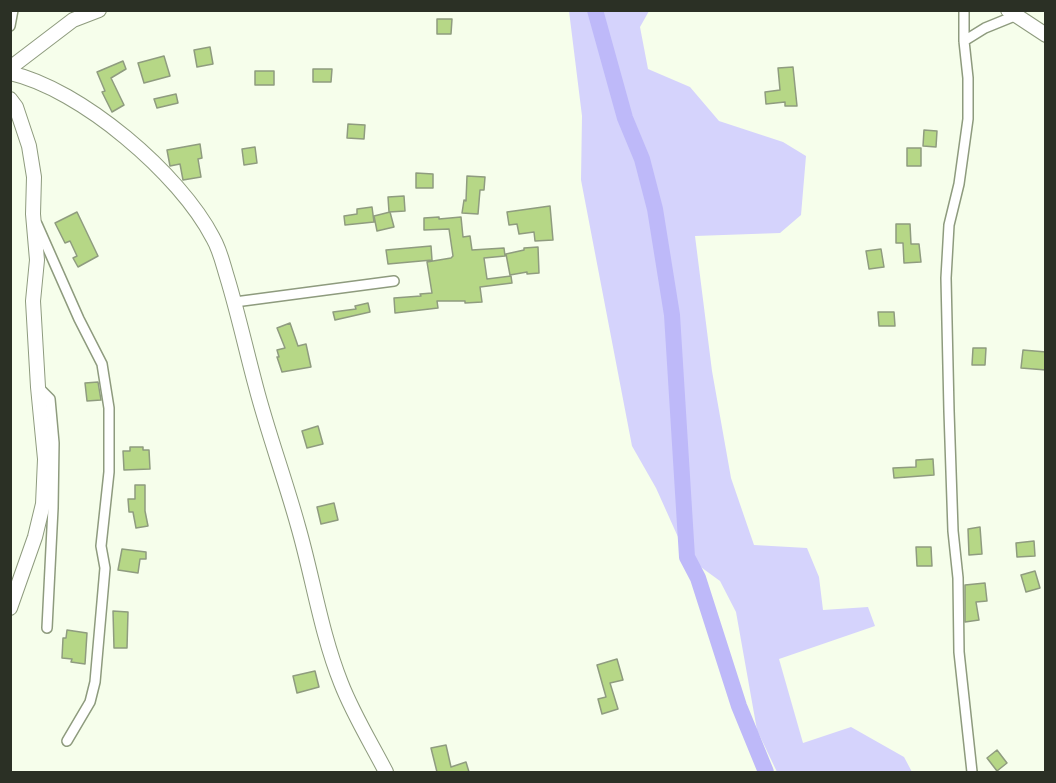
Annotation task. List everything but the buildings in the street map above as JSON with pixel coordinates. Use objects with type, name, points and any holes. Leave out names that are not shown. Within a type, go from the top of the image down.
[{"type":"street","points":[[10,26],[13,10]]},
{"type":"street","points":[[10,70],[73,20],[99,10]]},
{"type":"street","points":[[964,10],[968,119],[949,225],[946,278],[959,652],[972,772]]},
{"type":"street","points":[[1008,10],[1046,34]]},
{"type":"street","points":[[964,41],[985,28],[1015,15],[1029,23]]},
{"type":"street","points":[[10,70],[60,91],[100,117],[141,150],[203,220],[214,240],[235,302],[256,388],[298,525],[330,653],[349,701],[386,772]]},
{"type":"street","points":[[10,99],[16,107],[29,146],[34,177],[33,214],[37,260],[33,301],[45,459],[43,504],[35,537],[10,608]]},
{"type":"street","points":[[33,214],[65,289],[102,364],[109,408],[109,472],[101,546],[105,568],[94,682],[90,702],[67,741]]},
{"type":"street","points":[[235,302],[394,281]]},
{"type":"street","points":[[38,387],[51,399],[54,443],[47,628]]},
{"type":"shaded area","points":[[569,11],[649,11],[640,27],[648,69],[690,87],[719,121],[783,142],[806,156],[801,215],[780,233],[695,236],[712,371],[731,478],[754,545],[807,548],[819,577],[823,610],[868,607],[875,626],[779,659],[803,743],[851,727],[904,757],[912,772],[777,772],[757,730],[736,612],[720,581],[687,557],[656,488],[632,446],[581,180],[582,116]]},
{"type":"waterway","points":[[595,10],[625,118],[642,159],[655,209],[672,315],[687,557],[698,578],[739,706],[766,772]]}]
